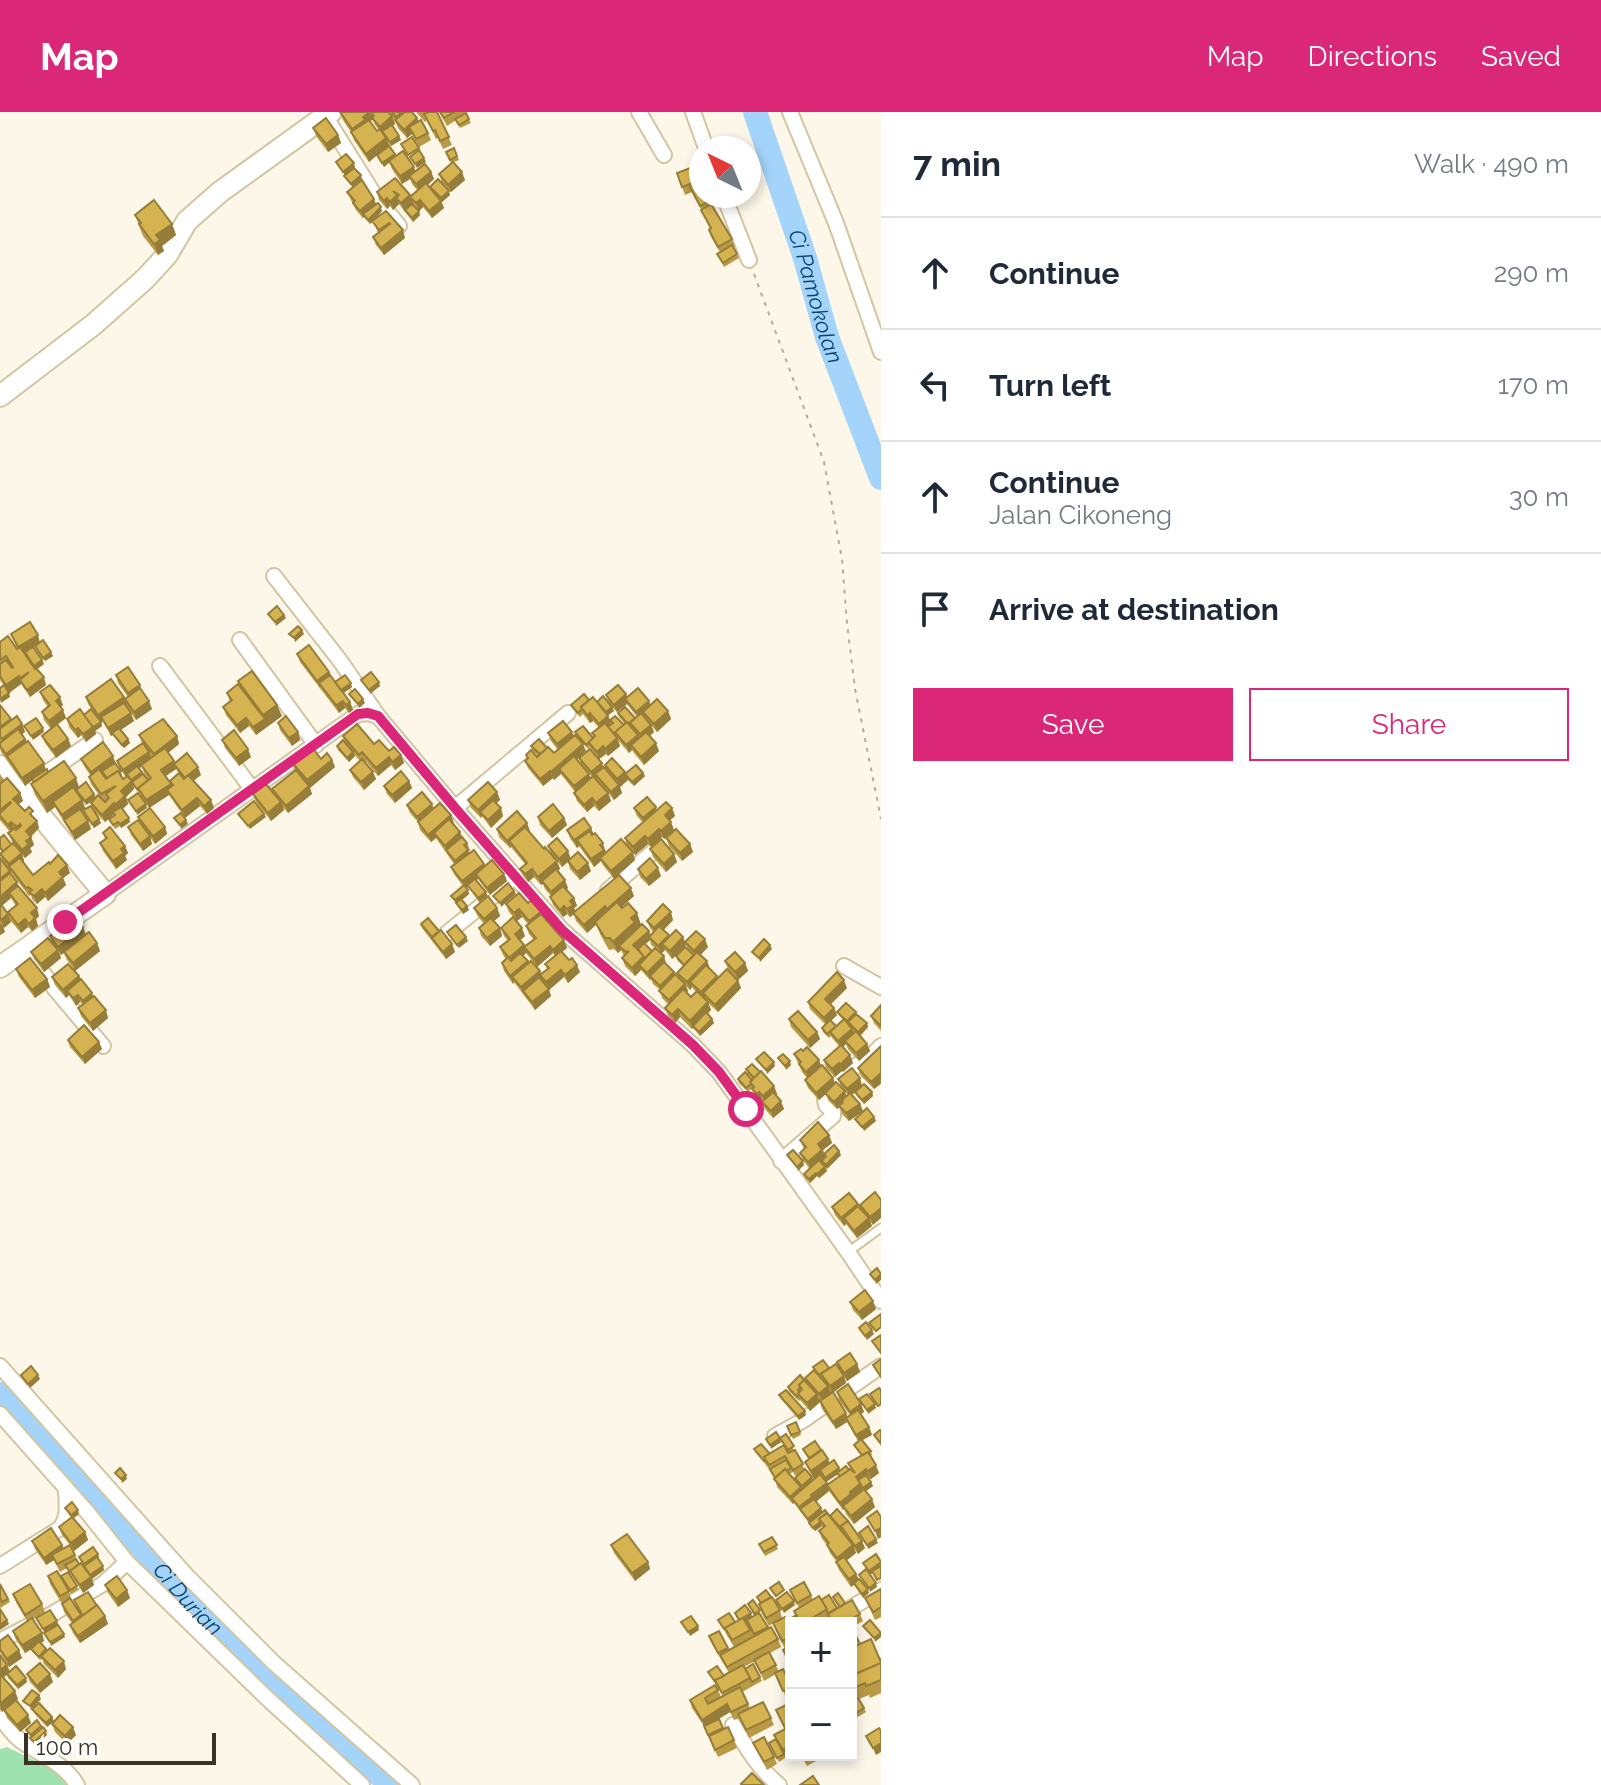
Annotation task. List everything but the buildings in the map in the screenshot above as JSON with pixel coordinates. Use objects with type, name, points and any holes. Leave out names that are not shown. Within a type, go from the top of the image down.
[{"type":"street","points":[[639,112],[664,155]]},
{"type":"street","points":[[693,112],[702,136]]},
{"type":"street","points":[[790,112],[836,223],[881,352]]},
{"type":"street","points":[[0,396],[93,325],[145,279],[170,250],[187,221],[220,192],[328,114],[377,199],[399,226]]},
{"type":"street","points":[[729,208],[749,260]]},
{"type":"street","points":[[274,576],[341,662],[378,716],[517,878],[719,1072],[881,1301]]},
{"type":"street","points":[[240,640],[316,745]]},
{"type":"street","points":[[160,666],[252,789]]},
{"type":"street","points":[[455,808],[568,713]]},
{"type":"street","points":[[0,967],[358,714],[378,716]]},
{"type":"street","points":[[20,791],[95,740]]},
{"type":"street","points":[[0,766],[105,894]]},
{"type":"street","points":[[593,903],[667,840]]},
{"type":"street","points":[[446,934],[517,878]]},
{"type":"street","points":[[25,949],[103,1046]]},
{"type":"street","points":[[844,966],[881,987]]},
{"type":"street","points":[[781,1161],[833,1116],[825,1100],[838,1089],[839,1082],[857,1065],[864,1064],[881,1046]]},
{"type":"street","points":[[0,1366],[186,1575],[274,1663],[412,1785]]},
{"type":"street","points":[[775,1436],[881,1366]]},
{"type":"street","points":[[0,1414],[127,1562],[362,1785]]},
{"type":"street","points":[[0,1566],[63,1525],[66,1488]]},
{"type":"street","points":[[0,1641],[103,1584],[127,1562]]},
{"type":"street","points":[[836,1617],[881,1590]]},
{"type":"street","points":[[0,1716],[11,1732],[64,1768],[77,1785]]},
{"type":"street","points":[[733,1725],[756,1763],[779,1785]]},
{"type":"lane","points":[[848,1252],[881,1228]]},
{"type":"path","points":[[749,260],[824,462],[842,559],[855,689],[881,819]]},
{"type":"green space","points":[[7,1747],[54,1770],[69,1785],[0,1785],[0,1749]]},
{"type":"waterway","name":"Ci Pamokolan","points":[[755,112],[805,258],[827,337],[881,478]]},
{"type":"waterway","name":"Ci Durian","points":[[0,1394],[105,1504],[197,1611],[391,1785]]},
{"type":"route","points":[[65,922],[358,714],[368,713],[378,716],[562,930],[693,1045],[719,1072],[746,1109]]}]
